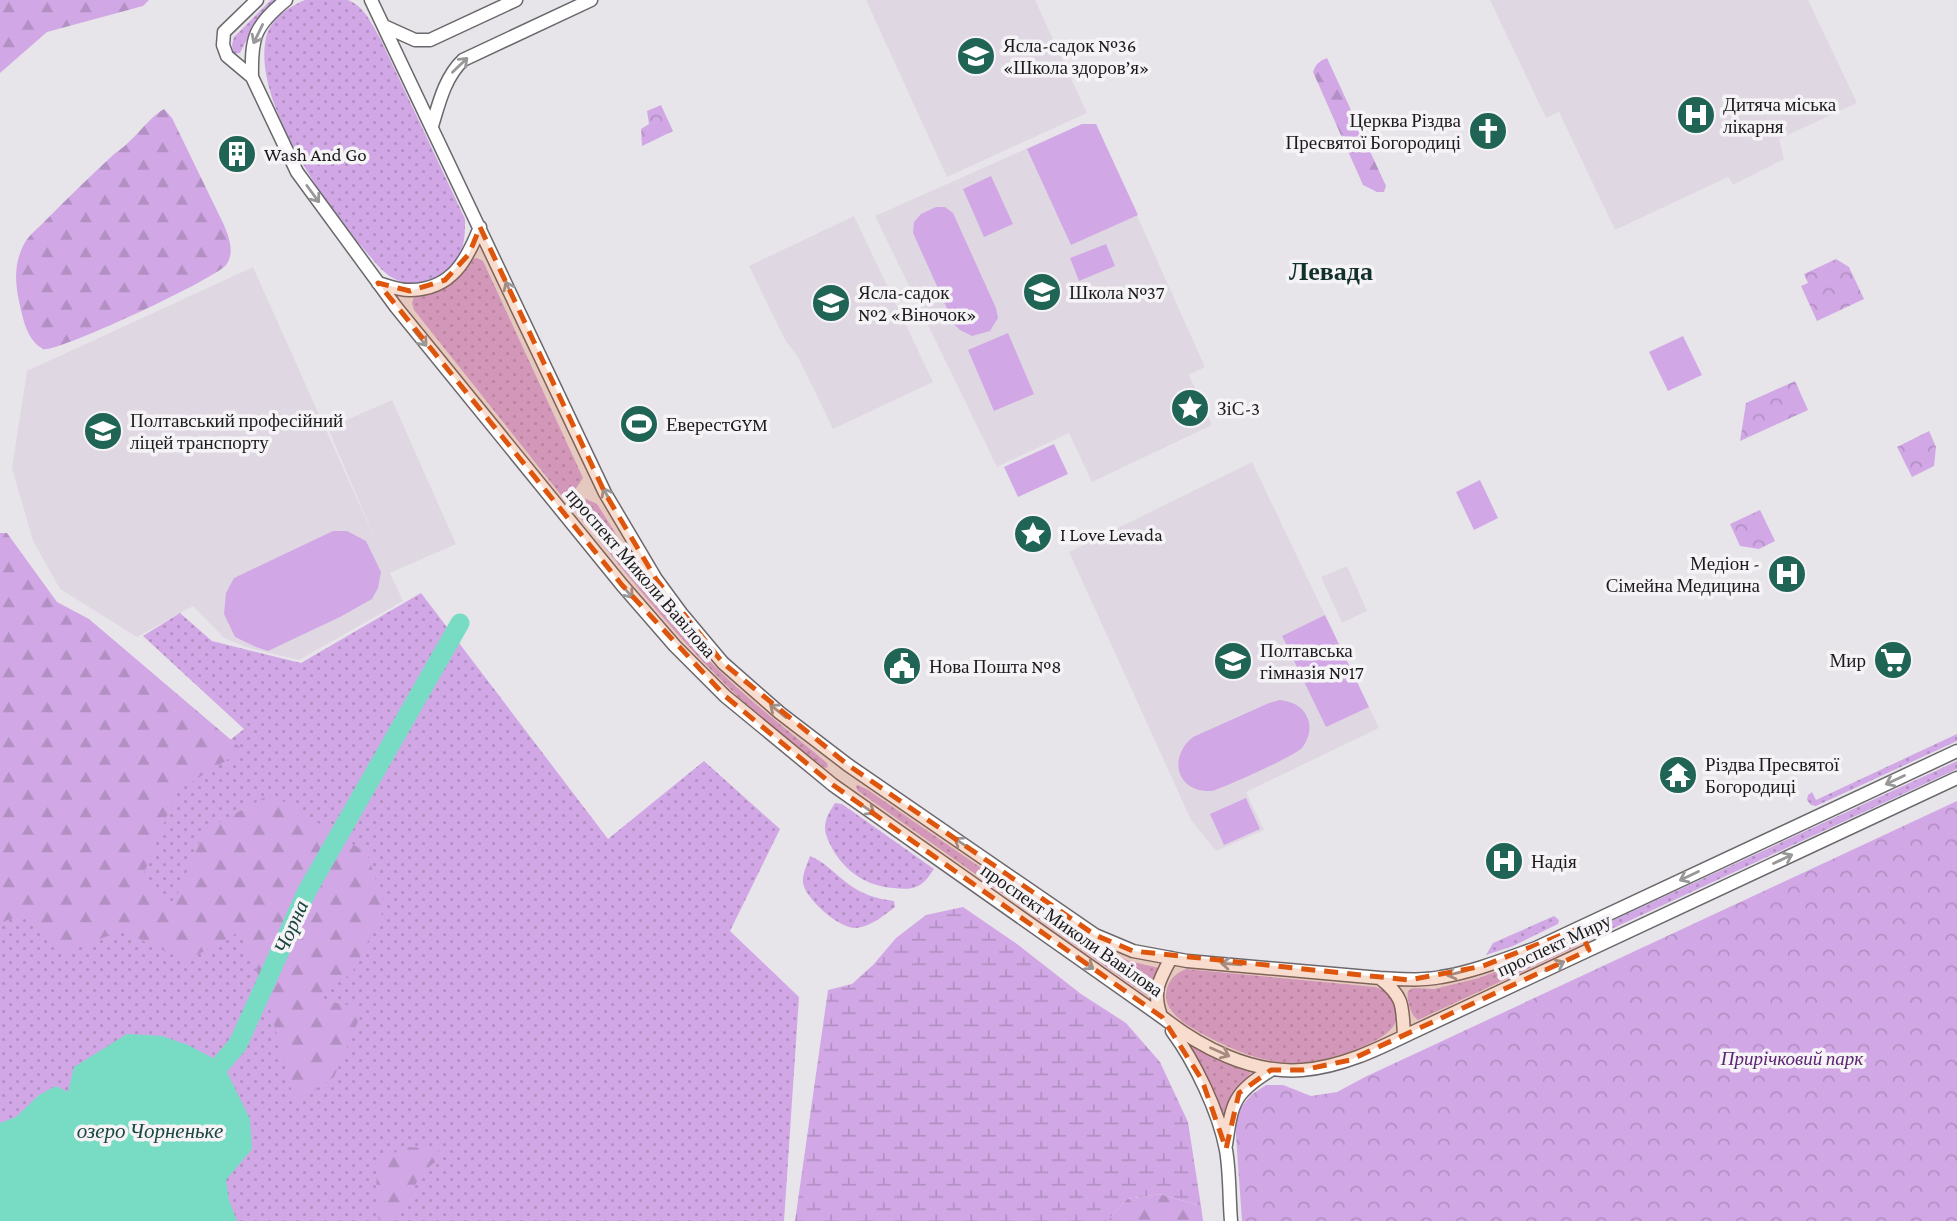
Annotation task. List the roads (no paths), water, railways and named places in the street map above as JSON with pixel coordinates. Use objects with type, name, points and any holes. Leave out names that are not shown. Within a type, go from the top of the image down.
[{"type":"main road","name":"проспект Миколи Вавілова","points":[[257,0],[224,32],[223,44],[228,56],[252,78],[297,172],[396,307],[675,646],[725,696],[833,785],[1162,1017]]},
{"type":"main road","points":[[252,78],[251,47],[260,27],[286,0]]},
{"type":"main road","name":"проспект Миколи Вавілова","points":[[371,0],[605,493],[656,579],[681,613],[723,663],[780,713],[848,765],[1095,935],[1133,951],[1171,958]]},
{"type":"main road","points":[[384,26],[415,40],[430,40],[516,0]]},
{"type":"main road","points":[[432,126],[441,96],[454,68],[463,60],[591,0]]},
{"type":"main road","points":[[378,284],[410,291],[430,287],[445,280],[459,268],[469,254],[480,227]]},
{"type":"main road","name":"проспект Миру","points":[[1171,958],[1409,980],[1441,977],[1483,966],[1536,948],[1957,751]]},
{"type":"main road","points":[[833,785],[848,765]]},
{"type":"main road","name":"проспект Миру","points":[[1162,1017],[1186,1036],[1219,1053],[1271,1070],[1333,1066],[1404,1037],[1957,778]]},
{"type":"main road","points":[[1579,928],[1589,950]]},
{"type":"main road","points":[[1171,958],[1156,990],[1156,1003],[1202,1080],[1226,1149]]},
{"type":"main road","points":[[1380,978],[1395,990],[1400,1000],[1404,1037]]},
{"type":"main road","points":[[1231,1221],[1226,1149],[1232,1110],[1240,1093],[1271,1070]]},
{"type":"water","name":"озеро Чорненьке","points":[[127,1034],[162,1036],[188,1045],[224,1066],[250,1119],[252,1149],[226,1180],[229,1200],[237,1221],[0,1221],[0,1123],[16,1117],[39,1095],[56,1086],[68,1092],[74,1067]]},
{"type":"waterway","name":"Чорна","points":[[205,1083],[238,1044],[307,891],[460,623]]},
{"type":"place","name":"Ясла-садок №36 «Школа здоров’я»","points":[[976,56]]},
{"type":"place","name":"Дитяча міська лікарня","points":[[1696,115]]},
{"type":"place","name":"Церква Різдва Пресвятої Богородиці","points":[[1488,131]]},
{"type":"place","name":"Wash And Go","points":[[237,154]]},
{"type":"place","name":"Школа №37","points":[[1042,292]]},
{"type":"place","name":"Ясла-садок №2 «Віночок»","points":[[831,303]]},
{"type":"place","name":"ЗіС-3","points":[[1190,408]]},
{"type":"place","name":"ЕверестGYM","points":[[639,424]]},
{"type":"place","name":"Полтавський професійний ліцей транспорту","points":[[103,431]]},
{"type":"place","name":"I Love Levada","points":[[1033,534]]},
{"type":"place","name":"Медіон - Сімейна Медицина","points":[[1787,574]]},
{"type":"place","name":"Мир","points":[[1893,660]]},
{"type":"place","name":"Полтавська гімназія №17","points":[[1233,661]]},
{"type":"place","name":"Нова Пошта №8","points":[[902,666]]},
{"type":"place","name":"Різдва Пресвятої Богородиці","points":[[1678,775]]},
{"type":"place","name":"Надія","points":[[1504,861]]},
{"type":"district","name":"Левада","points":[[1331,271]]},
{"type":"park label","name":"Прирічковий парк","points":[[1792,1058]]}]
